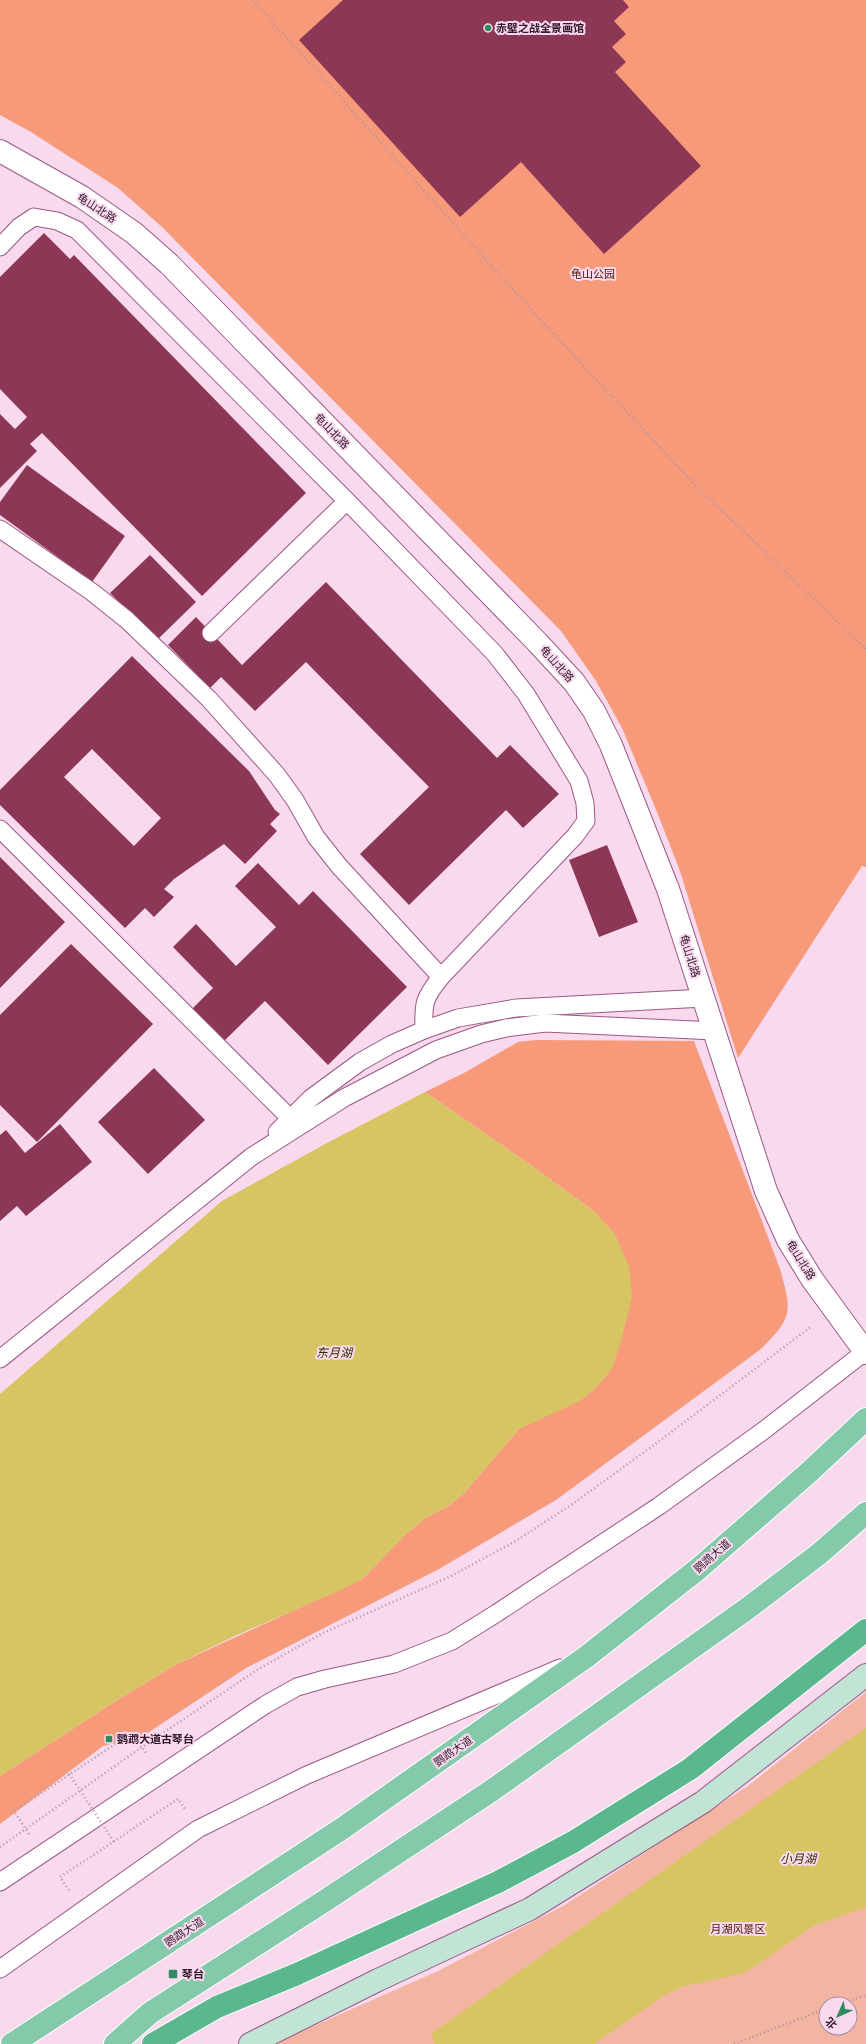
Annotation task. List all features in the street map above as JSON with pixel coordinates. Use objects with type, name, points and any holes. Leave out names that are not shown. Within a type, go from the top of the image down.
[{"type":"highway","points":[[153,2044],[217,2007],[297,1974],[498,1882],[573,1842],[690,1769],[866,1630]]},
{"type":"main road","name":"鹦鹉大道","points":[[12,2044],[343,1828],[586,1657],[698,1569],[807,1474],[866,1419]]},
{"type":"main road","points":[[114,2044],[150,2013],[326,1900],[491,1791],[748,1608],[818,1554],[866,1513]]},
{"type":"main road","points":[[250,2044],[378,1980],[530,1909],[703,1802],[866,1675]]},
{"type":"street","name":"龟山北路","points":[[0,151],[82,197],[134,233],[169,264],[574,682],[594,711],[611,745],[668,889],[766,1191],[788,1240],[834,1309],[866,1352]]},
{"type":"lane","points":[[0,247],[19,227],[34,217],[57,221],[77,230],[347,501],[495,654],[526,694],[556,740],[579,781],[585,803],[586,821],[575,836],[441,977],[429,992],[423,1005],[424,1030]]},
{"type":"lane","points":[[211,633],[347,501]]},
{"type":"lane","points":[[0,529],[11,538],[92,592],[180,664],[277,775],[295,800],[316,837],[339,866],[441,977]]},
{"type":"lane","points":[[0,829],[294,1122]]},
{"type":"lane","points":[[294,1122],[311,1098],[360,1062],[392,1044],[424,1030],[458,1018],[516,1008],[704,998]]},
{"type":"lane","points":[[0,1359],[294,1122],[436,1050],[481,1034],[506,1028],[545,1023],[581,1023],[714,1031]]},
{"type":"lane","points":[[0,1882],[265,1704],[297,1687],[325,1679],[394,1664],[458,1637],[659,1506],[763,1431],[866,1352]]},
{"type":"lane","points":[[0,1970],[198,1829],[307,1775],[586,1657]]},
{"type":"path","points":[[253,0],[522,300],[693,483],[866,649]]},
{"type":"path","points":[[0,1847],[142,1747],[260,1668],[323,1633],[449,1577],[514,1542],[571,1505],[650,1448],[834,1309]]},
{"type":"path","points":[[43,1853],[14,1811],[132,1732],[160,1775]]},
{"type":"path","points":[[69,1774],[114,1842]]},
{"type":"path","points":[[74,1869],[178,1799],[198,1829]]},
{"type":"path","points":[[734,2044],[818,2012]]},
{"type":"green space","name":"龟山公园","points":[[0,0],[866,0],[866,867],[862,866],[738,1058],[680,871],[622,728],[596,681],[561,631],[162,227],[118,188],[31,132],[0,115]]},
{"type":"green space","points":[[536,1040],[694,1041],[780,1269],[788,1305],[784,1321],[779,1329],[761,1349],[556,1500],[439,1569],[246,1668],[143,1736],[103,1746],[0,1824],[0,1776],[122,1697],[175,1665],[362,1579],[408,1532],[427,1517],[450,1505],[465,1492],[519,1429],[536,1420],[596,1213],[532,1166],[425,1092],[464,1073],[518,1042]]},
{"type":"green space","name":"月湖风景区","points":[[866,1692],[866,2044],[276,2044],[284,2039],[438,1971],[563,1906],[748,1786]]},
{"type":"water","name":"东月湖","points":[[425,1092],[532,1166],[596,1213],[615,1234],[629,1267],[632,1297],[612,1369],[595,1389],[580,1401],[519,1429],[465,1492],[450,1505],[427,1517],[408,1532],[362,1579],[341,1590],[237,1635],[175,1665],[122,1697],[0,1776],[0,1394],[222,1201],[327,1143]]},
{"type":"water","name":"小月湖","points":[[866,1728],[866,1907],[813,1926],[754,1967],[740,1974],[681,1987],[665,1995],[594,2044],[434,2044],[432,2033]]},
{"type":"building","points":[[343,0],[623,0],[629,7],[614,21],[626,34],[612,47],[626,62],[615,72],[701,166],[604,254],[521,162],[460,217],[299,40]]},
{"type":"building","points":[[44,233],[70,259],[74,255],[306,493],[202,596],[42,433],[30,444],[37,451],[0,488],[0,414],[15,429],[27,417],[0,389],[0,277]]},
{"type":"building","points":[[27,465],[125,536],[92,582],[0,515],[0,502]]},
{"type":"building","points":[[150,555],[196,602],[157,640],[110,593]]},
{"type":"building","points":[[326,582],[497,758],[510,745],[559,794],[523,828],[506,810],[409,905],[360,854],[429,787],[306,662],[255,711],[221,677],[210,688],[168,645],[196,617],[242,665]]},
{"type":"building","points":[[132,656],[249,771],[275,810],[280,814],[270,824],[277,831],[245,864],[224,844],[174,879],[164,889],[174,897],[154,917],[145,908],[125,928],[0,805],[0,790]],"holes":[[[92,749],[161,818],[134,846],[64,777]]]},
{"type":"building","points":[[607,845],[638,922],[599,937],[569,860]]},
{"type":"building","points":[[0,857],[65,922],[0,988]]},
{"type":"building","points":[[258,863],[299,905],[313,891],[407,987],[328,1065],[265,1001],[222,1043],[191,1010],[213,988],[173,947],[196,924],[236,966],[276,927],[235,886]]},
{"type":"building","points":[[71,944],[153,1024],[37,1142],[0,1105],[0,1015]]},
{"type":"building","points":[[154,1068],[205,1120],[148,1174],[98,1122]]},
{"type":"building","points":[[60,1124],[92,1162],[26,1216],[17,1206],[0,1221],[0,1135],[6,1130],[25,1153]]},
{"type":"place","name":"赤壁之战全景画馆","points":[[488,28]]},
{"type":"place","name":"鹦鹉大道古琴台","points":[[109,1739]]},
{"type":"place","name":"琴台","points":[[173,1974]]}]
